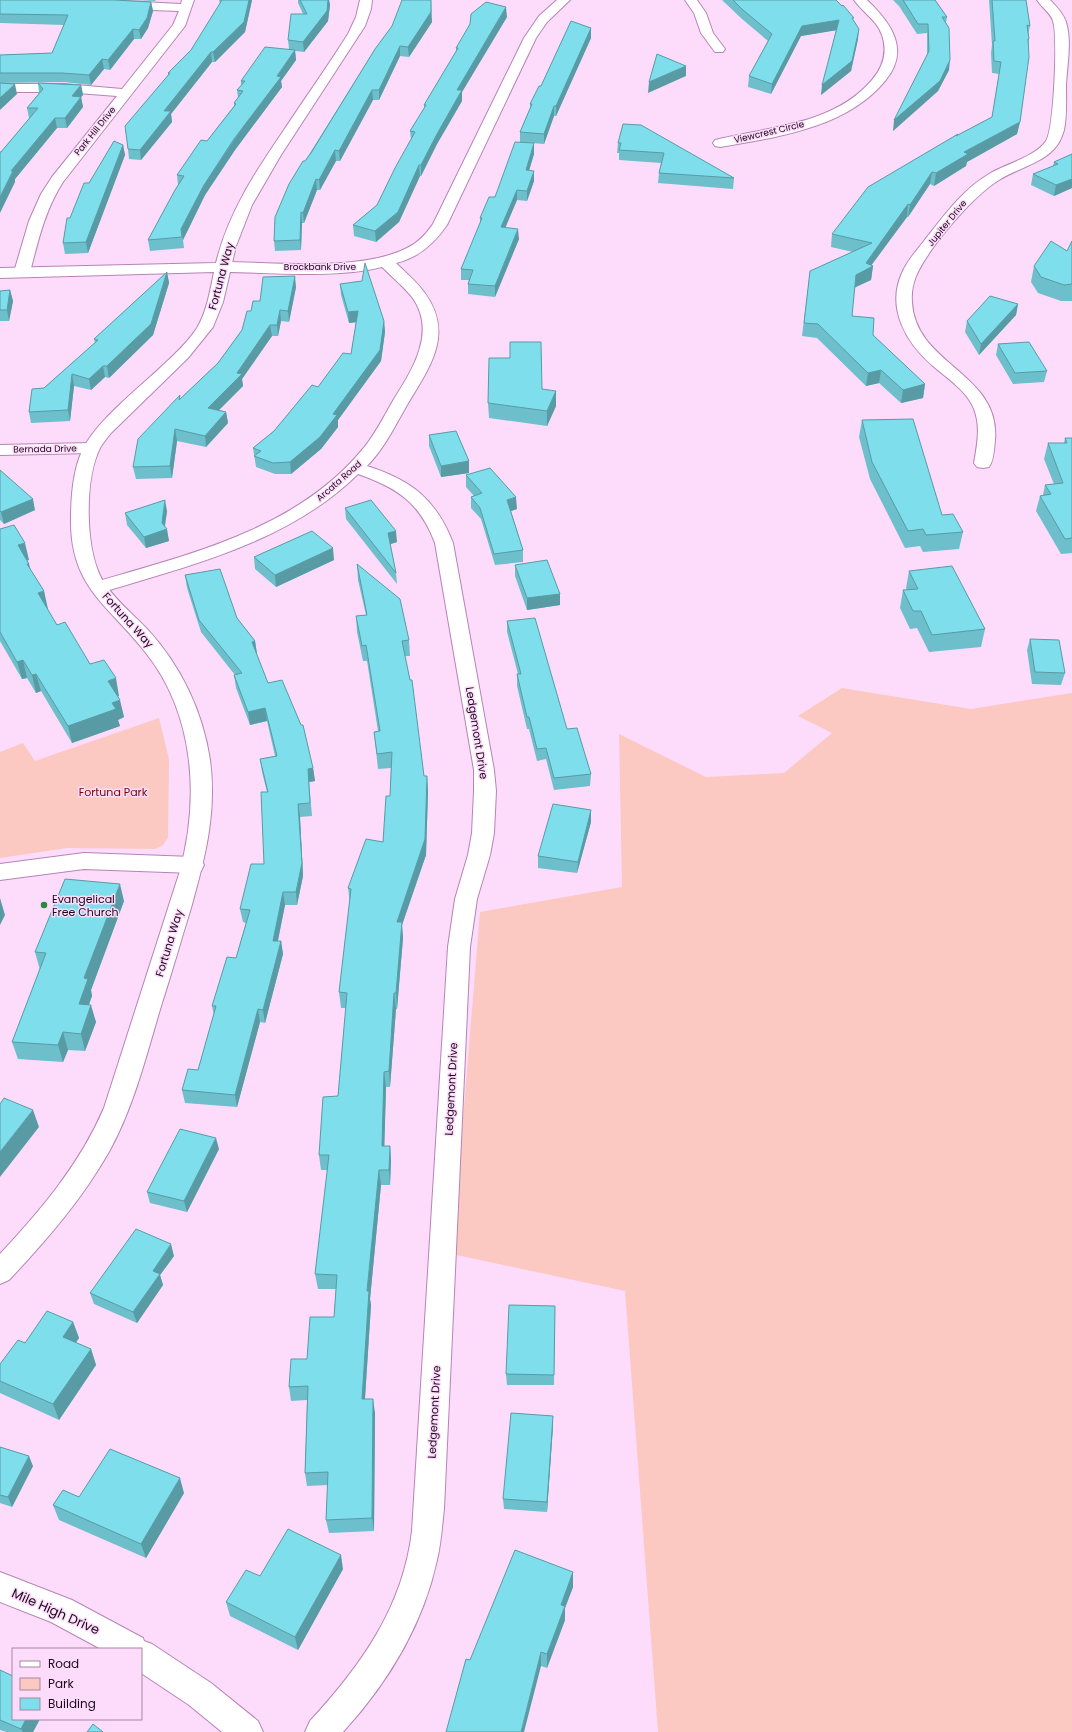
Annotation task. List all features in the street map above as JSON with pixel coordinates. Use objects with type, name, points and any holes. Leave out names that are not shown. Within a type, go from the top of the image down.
[{"type":"street","name":"Fortuna Way","points":[[0,1272],[39,1231],[57,1209],[81,1174],[103,1137],[124,1085],[193,865],[199,831],[202,788],[196,742],[189,715],[177,686],[157,654],[144,637],[111,603],[99,588],[89,572],[84,557],[81,528],[82,491],[87,458],[91,448],[104,431],[198,336],[207,322],[214,305],[223,267],[236,225],[248,198],[359,25],[366,8],[366,0]]},
{"type":"street","name":"Brockbank Drive","points":[[0,273],[223,267],[351,268],[386,262],[406,255],[433,236],[437,231],[530,38],[543,19],[564,0]]},
{"type":"street","points":[[691,0],[700,12],[707,33],[719,49]]},
{"type":"street","name":"Viewcrest Circle","points":[[720,143],[768,134],[819,120],[853,103],[876,84],[889,64],[891,46],[883,24],[860,0]]},
{"type":"street","name":"Jupiter Drive","points":[[983,463],[987,441],[986,420],[978,402],[969,388],[930,355],[916,339],[908,325],[903,295],[909,273],[962,203],[976,190],[994,178],[1033,158],[1048,148],[1055,138],[1058,125],[1061,47],[1060,23],[1054,11],[1044,0]]},
{"type":"street","points":[[111,4],[187,4]]},
{"type":"street","name":"Park Hill Drive","points":[[22,272],[36,221],[48,194],[67,166],[179,26],[187,4]]},
{"type":"street","points":[[0,88],[64,88],[126,93]]},
{"type":"street","name":"Arcata Road","points":[[99,588],[210,552],[265,530],[287,519],[324,496],[356,468],[371,450],[419,373],[429,350],[431,338],[429,317],[422,300],[386,262]]},
{"type":"street","name":"Bernada Drive","points":[[0,450],[91,448]]},
{"type":"street","name":"Ledgemont Drive","points":[[321,1732],[353,1697],[388,1648],[403,1619],[421,1565],[426,1536],[429,1501],[458,947],[466,899],[479,855],[485,804],[484,770],[441,533],[430,513],[415,496],[387,479],[356,468]]},
{"type":"street","points":[[0,872],[84,861],[193,865]]},
{"type":"street","name":"Mile High Drive","points":[[0,1587],[61,1611],[130,1648]]},
{"type":"street","points":[[142,1655],[200,1694],[247,1732]]},
{"type":"green space","points":[[842,688],[971,709],[1072,693],[1072,1732],[658,1732],[625,1291],[452,1254],[480,912],[622,887],[619,734],[706,777],[784,773],[832,733],[798,716]]},
{"type":"green space","name":"Fortuna Park","points":[[159,718],[169,759],[168,837],[163,845],[155,849],[67,848],[0,858],[0,752],[23,743],[35,761]]},
{"type":"building","points":[[0,0],[114,0],[151,2],[147,18],[139,30],[133,29],[108,60],[102,59],[89,75],[62,73],[0,73],[0,55],[52,53],[68,15],[0,14]]},
{"type":"building","points":[[222,0],[249,0],[244,22],[213,52],[211,52],[164,111],[171,111],[140,150],[128,149],[125,126],[170,73],[168,73],[191,50]]},
{"type":"building","points":[[300,0],[328,0],[327,11],[303,42],[288,40],[291,14],[307,14]]},
{"type":"building","points":[[402,0],[431,0],[431,12],[408,47],[400,46],[379,90],[372,90],[339,151],[335,150],[319,180],[316,179],[303,213],[301,212],[300,240],[274,241],[275,217],[289,184],[303,161],[305,161],[311,153],[375,49],[392,26]]},
{"type":"building","points":[[733,0],[836,0],[842,6],[843,5],[854,18],[852,18],[859,29],[852,61],[822,85],[839,20],[802,26],[772,84],[749,76],[772,34]]},
{"type":"building","points":[[903,0],[935,0],[947,17],[942,17],[949,28],[950,60],[940,81],[894,120],[929,51],[928,24],[918,24]]},
{"type":"building","points":[[992,0],[1026,0],[1030,26],[1027,25],[1029,57],[1020,122],[964,152],[968,154],[936,173],[932,172],[910,205],[908,204],[866,263],[873,266],[856,275],[852,316],[874,318],[873,335],[925,384],[903,390],[881,370],[868,373],[818,324],[804,323],[810,271],[872,243],[832,234],[868,187],[958,134],[956,136],[992,117],[1001,62],[994,61],[993,41],[995,41]]},
{"type":"building","points":[[486,2],[506,7],[457,90],[462,90],[421,165],[419,165],[398,212],[375,231],[353,225],[377,205],[415,132],[410,131],[458,48],[456,48],[470,24],[471,14]]},
{"type":"building","points":[[571,21],[591,28],[556,106],[554,106],[544,134],[520,132],[532,104],[530,104],[539,86],[541,86]]},
{"type":"building","points":[[265,47],[295,50],[277,76],[281,77],[234,139],[204,185],[181,229],[182,237],[148,240],[184,176],[177,175],[201,140],[207,141],[236,104],[234,103],[243,91],[237,90],[245,81],[241,81]]},
{"type":"building","points":[[657,54],[686,66],[649,82]]},
{"type":"building","points":[[0,83],[15,84],[0,98]]},
{"type":"building","points":[[38,83],[81,85],[72,96],[81,97],[65,118],[55,118],[11,171],[13,171],[0,197],[0,152],[38,108],[27,108],[43,89]]},
{"type":"building","points":[[623,124],[641,125],[734,178],[659,173],[664,153],[619,150],[621,143],[618,143]]},
{"type":"building","points":[[114,141],[123,145],[86,242],[63,243],[67,218],[70,218],[84,183],[89,183]]},
{"type":"building","points":[[515,142],[534,143],[526,170],[534,171],[527,191],[517,190],[501,227],[518,229],[495,286],[468,284],[473,270],[461,269],[489,197],[495,197]]},
{"type":"building","points":[[1072,154],[1072,179],[1056,185],[1033,174],[1058,164],[1054,162]]},
{"type":"building","points":[[1051,241],[1067,251],[1072,241],[1072,284],[1064,285],[1041,277],[1034,266]]},
{"type":"building","points":[[365,263],[384,321],[380,350],[333,414],[337,415],[320,437],[290,462],[273,463],[254,456],[261,451],[253,448],[274,431],[312,385],[318,387],[343,353],[351,354],[358,311],[348,312],[340,284],[362,281]]},
{"type":"building","points":[[167,272],[151,324],[107,366],[103,366],[89,379],[72,374],[68,410],[29,412],[32,389],[44,388],[98,340],[94,339]]},
{"type":"building","points":[[295,276],[288,311],[280,310],[277,325],[270,325],[237,373],[242,374],[208,408],[226,412],[205,436],[175,429],[170,466],[133,467],[138,439],[180,395],[179,400],[218,363],[242,330],[247,311],[251,311],[253,301],[260,301],[263,277]]},
{"type":"building","points":[[10,290],[7,310],[0,310],[0,291]]},
{"type":"building","points":[[990,296],[1018,304],[981,344],[967,321]]},
{"type":"building","points":[[510,342],[541,342],[542,389],[556,391],[547,411],[488,403],[489,358],[510,358]]},
{"type":"building","points":[[1029,342],[1047,371],[1015,373],[998,344]]},
{"type":"building","points":[[913,419],[942,515],[953,514],[963,532],[926,535],[923,529],[908,531],[872,462],[862,420]]},
{"type":"building","points":[[456,431],[469,461],[441,466],[429,435]]},
{"type":"building","points":[[1065,438],[1072,438],[1072,538],[1065,539],[1040,496],[1051,494],[1045,485],[1063,483],[1048,443],[1067,443]]},
{"type":"building","points":[[490,468],[516,497],[507,500],[523,550],[494,554],[480,508],[471,497],[482,493],[466,475]]},
{"type":"building","points":[[0,470],[33,499],[1,512]]},
{"type":"building","points":[[165,500],[162,523],[167,529],[144,537],[125,513]]},
{"type":"building","points":[[371,500],[396,531],[388,533],[396,573],[345,508]]},
{"type":"building","points":[[14,525],[25,543],[18,545],[29,564],[27,564],[44,591],[38,593],[57,625],[65,622],[90,664],[104,660],[116,678],[108,681],[120,700],[112,703],[116,709],[68,726],[36,674],[32,675],[23,660],[17,662],[0,632],[0,529]]},
{"type":"building","points":[[312,531],[333,548],[275,575],[254,557]]},
{"type":"building","points":[[547,560],[560,594],[527,598],[515,565]]},
{"type":"building","points":[[357,564],[400,599],[409,640],[402,641],[410,680],[412,680],[424,776],[427,776],[425,839],[397,922],[402,922],[396,993],[394,993],[389,1071],[384,1072],[382,1146],[390,1146],[389,1170],[379,1170],[367,1291],[369,1291],[362,1399],[373,1399],[372,1518],[326,1520],[328,1472],[305,1473],[308,1386],[289,1387],[291,1359],[307,1359],[310,1317],[334,1317],[337,1275],[315,1274],[329,1155],[319,1155],[323,1097],[338,1096],[347,993],[339,992],[351,889],[348,888],[366,839],[383,842],[386,796],[390,796],[392,752],[377,754],[374,732],[380,731],[366,645],[362,646],[356,616],[367,615]]},
{"type":"building","points":[[952,566],[985,629],[932,635],[921,611],[913,611],[903,590],[918,589],[909,571]]},
{"type":"building","points":[[220,569],[237,618],[255,641],[252,642],[268,683],[282,680],[301,725],[303,725],[313,768],[308,769],[310,803],[298,804],[302,863],[296,892],[283,892],[273,941],[281,941],[263,1010],[258,1009],[235,1095],[182,1090],[188,1069],[198,1070],[216,1006],[212,1006],[227,957],[236,958],[250,910],[240,909],[251,864],[264,864],[261,792],[268,792],[260,759],[277,756],[265,708],[248,712],[234,675],[242,673],[199,620],[185,575]]},
{"type":"building","points":[[535,618],[567,729],[577,728],[591,774],[554,778],[546,748],[537,749],[529,717],[527,717],[517,674],[521,674],[507,621]]},
{"type":"building","points":[[1030,639],[1059,640],[1065,673],[1035,672]]},
{"type":"building","points":[[553,804],[591,810],[578,862],[538,856]]},
{"type":"building","points":[[65,879],[120,884],[84,978],[88,979],[79,1004],[91,1005],[81,1034],[63,1032],[58,1045],[12,1042],[46,953],[35,952]]},
{"type":"building","points":[[4,1098],[33,1110],[0,1152],[0,1104]]},
{"type":"building","points":[[180,1129],[216,1138],[184,1201],[147,1192]]},
{"type":"building","points":[[136,1229],[171,1244],[153,1271],[160,1274],[133,1312],[90,1293]]},
{"type":"building","points":[[509,1305],[555,1306],[554,1375],[506,1374]]},
{"type":"building","points":[[47,1311],[73,1322],[63,1337],[91,1349],[53,1404],[0,1381],[0,1364],[18,1340],[25,1343]]},
{"type":"building","points":[[511,1413],[553,1416],[547,1502],[503,1499]]},
{"type":"building","points":[[0,1447],[29,1456],[8,1497],[0,1495]]},
{"type":"building","points":[[110,1449],[180,1478],[141,1544],[53,1505],[63,1490],[79,1497]]},
{"type":"building","points":[[288,1529],[341,1555],[295,1637],[226,1602],[246,1570],[260,1576]]},
{"type":"building","points":[[515,1550],[573,1572],[561,1605],[565,1606],[547,1654],[541,1652],[521,1732],[446,1732],[466,1659],[470,1660]]},
{"type":"building","points":[[0,1670],[12,1676],[12,1720],[26,1720],[21,1729],[0,1720]]},
{"type":"building","points":[[93,1724],[103,1732],[87,1732]]},
{"type":"place","name":"Evangelical Free Church","points":[[44,905]]}]
